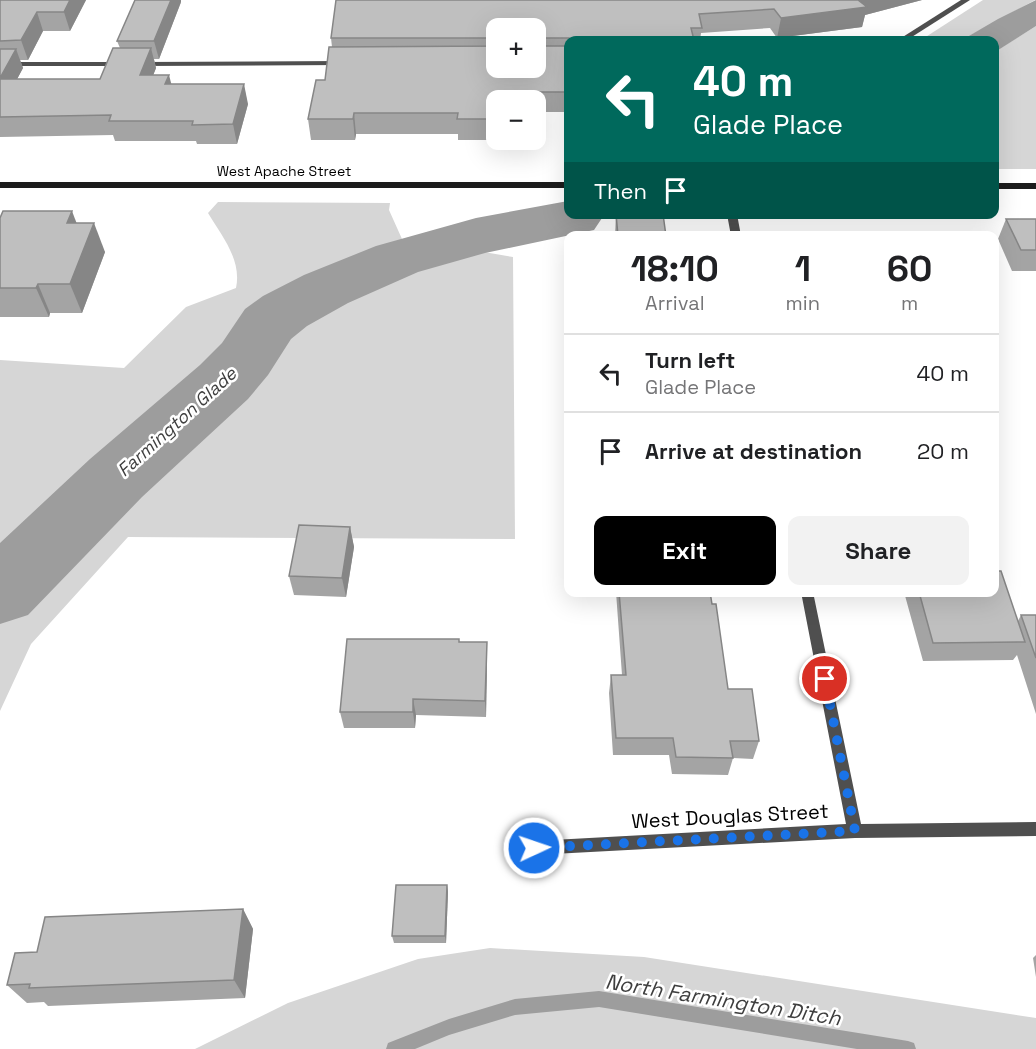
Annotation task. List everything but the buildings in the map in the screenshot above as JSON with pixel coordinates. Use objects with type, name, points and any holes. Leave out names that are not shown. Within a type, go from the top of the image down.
[{"type":"main road","name":"West Apache Street","points":[[0,185],[564,185]]},
{"type":"main road","points":[[999,186],[1036,186]]},
{"type":"street","points":[[908,36],[966,0]]},
{"type":"street","points":[[0,64],[356,62]]},
{"type":"street","points":[[808,597],[855,831]]},
{"type":"street","name":"West Douglas Street","points":[[534,848],[855,831],[1036,829]]},
{"type":"shaded area","points":[[983,0],[1035,0],[969,36],[927,36]]},
{"type":"shaded area","points":[[1036,0],[1036,26],[999,49],[999,36],[969,36]]},
{"type":"shaded area","points":[[1036,26],[1036,169],[999,169],[999,49]]},
{"type":"shaded area","points":[[218,202],[390,203],[389,210],[402,239],[425,243],[407,251],[372,258],[332,273],[262,308],[226,370],[147,437],[0,583],[0,360],[124,368],[186,307],[236,288],[236,268],[230,249],[208,213]]},
{"type":"shaded area","points":[[478,251],[513,257],[515,539],[128,537],[31,644],[0,711],[0,602],[104,501],[222,405],[297,319],[415,270]]},
{"type":"shaded area","points":[[490,948],[644,957],[1036,1018],[1036,1049],[195,1049],[288,1003],[418,959]]},
{"type":"waterway","name":"Farmington Glade","points":[[0,592],[116,478],[224,382],[245,359],[268,324],[285,311],[326,289],[397,259],[476,236],[568,219]]},
{"type":"waterway","name":"North Farmington Ditch","points":[[394,1049],[449,1027],[515,1007],[599,999],[908,1049]]},
{"type":"route","points":[[534,848],[855,831],[825,679]]}]
